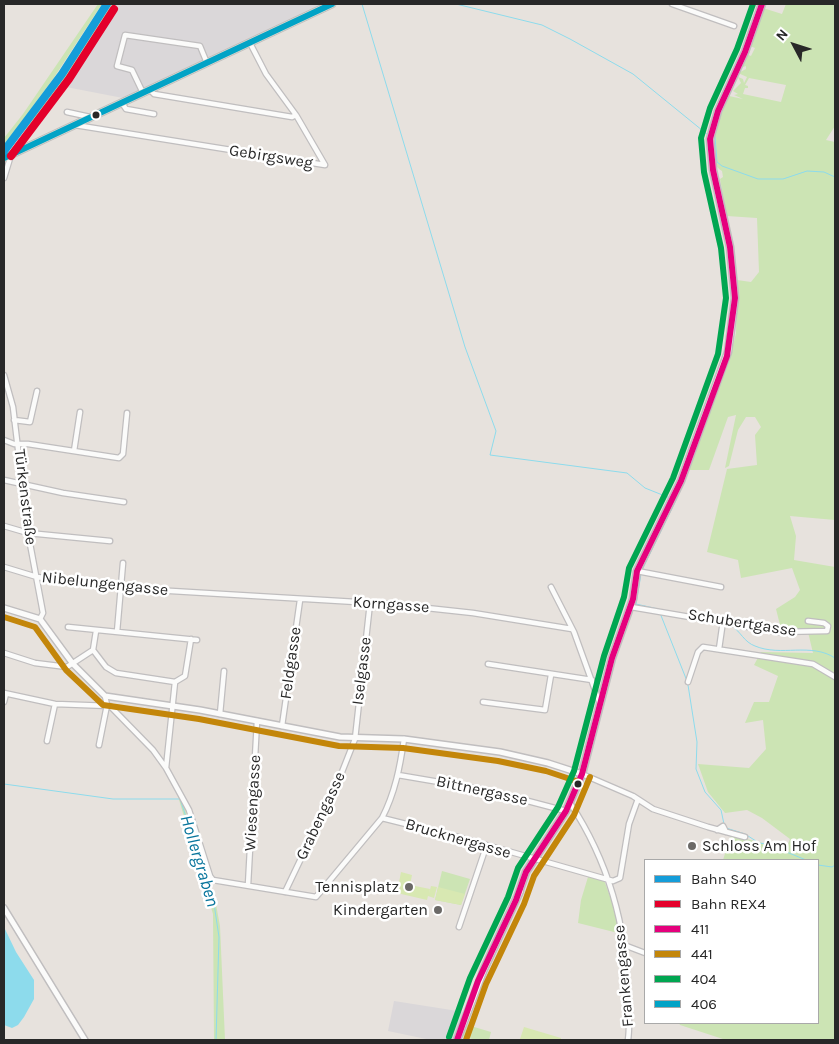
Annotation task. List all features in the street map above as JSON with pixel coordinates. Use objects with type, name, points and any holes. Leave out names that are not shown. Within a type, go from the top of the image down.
[{"type":"main road","points":[[7,156],[332,4]]},
{"type":"main road","points":[[457,1040],[489,956],[534,860],[566,811],[582,774],[612,658],[631,607],[640,572],[685,472],[727,356],[735,298],[730,247],[711,158],[712,131],[762,4]]},
{"type":"street","points":[[672,4],[734,26]]},
{"type":"street","points":[[143,93],[132,70],[117,66],[125,35],[200,46],[208,63]]},
{"type":"street","name":"Gebirgsweg","points":[[75,125],[324,166],[296,115],[266,74],[250,43]]},
{"type":"street","points":[[150,90],[154,94],[292,117],[296,115]]},
{"type":"street","points":[[122,103],[126,109],[154,114]]},
{"type":"street","points":[[67,112],[92,117]]},
{"type":"street","points":[[4,178],[7,156]]},
{"type":"street","name":"Türkenstraße","points":[[4,375],[18,444],[28,533],[43,614],[40,620]]},
{"type":"street","points":[[14,420],[30,422],[37,391]]},
{"type":"street","points":[[74,451],[80,412]]},
{"type":"street","points":[[4,440],[18,444],[119,458],[123,454],[128,413]]},
{"type":"street","points":[[4,480],[64,494],[124,502]]},
{"type":"street","points":[[4,526],[28,533],[110,541]]},
{"type":"street","points":[[117,632],[123,563]]},
{"type":"street","name":"Nibelungengasse","points":[[4,567],[36,577],[120,588],[208,593]]},
{"type":"street","points":[[640,572],[721,587]]},
{"type":"street","points":[[552,587],[572,629],[600,704]]},
{"type":"street","name":"Korngasse","points":[[208,593],[370,603],[473,613],[572,629]]},
{"type":"street","name":"Feldgasse","points":[[282,726],[300,600]]},
{"type":"street","name":"Iselgasse","points":[[354,739],[370,603]]},
{"type":"street","name":"Schubertgasse","points":[[631,607],[778,632],[827,631],[828,626],[824,623],[808,621]]},
{"type":"street","points":[[4,608],[40,620],[72,664],[105,696],[107,705],[99,745]]},
{"type":"street","points":[[719,649],[723,623]]},
{"type":"street","points":[[68,627],[194,640],[185,676],[175,682],[116,673],[106,667],[93,650],[96,630]]},
{"type":"street","points":[[688,682],[700,649],[719,649],[813,664],[835,676]]},
{"type":"street","points":[[4,653],[55,666],[67,667],[93,650]]},
{"type":"street","points":[[488,664],[592,680]]},
{"type":"street","points":[[220,714],[224,670]]},
{"type":"street","points":[[483,702],[545,710],[552,675]]},
{"type":"street","points":[[166,768],[175,682]]},
{"type":"street","points":[[4,702],[5,694],[55,704],[107,705],[153,750],[166,768],[188,810],[210,876],[222,881],[316,897],[382,818],[389,804],[398,775],[404,739]]},
{"type":"street","points":[[105,696],[220,714],[354,739],[404,739],[500,752],[548,763],[582,774],[638,799],[653,809],[717,830],[745,836]]},
{"type":"street","points":[[47,741],[55,704]]},
{"type":"street","name":"Wiesengasse","points":[[248,885],[257,721]]},
{"type":"street","name":"Grabengasse","points":[[285,892],[340,777],[354,739]]},
{"type":"street","name":"Bittnergasse","points":[[398,775],[486,790],[566,811]]},
{"type":"street","points":[[608,880],[613,881],[620,878],[629,824],[638,799]]},
{"type":"street","name":"Frankengasse","points":[[570,803],[585,827],[608,880],[618,911],[624,945],[628,990],[628,1040]]},
{"type":"street","name":"Brucknergasse","points":[[382,818],[608,880]]},
{"type":"street","points":[[459,927],[486,846]]},
{"type":"street","points":[[4,908],[86,1040]]},
{"type":"street","points":[[624,945],[644,953]]},
{"type":"shaded area","points":[[116,4],[326,4],[202,64],[123,98],[66,87]]},
{"type":"shaded area","points":[[394,1001],[464,1012],[455,1040],[431,1040],[388,1031]]},
{"type":"green space","points":[[98,4],[102,4],[53,79],[4,145],[4,138],[23,114]]},
{"type":"green space","points":[[108,4],[116,4],[66,87],[29,132],[24,128],[78,52]]},
{"type":"green space","points":[[786,4],[835,4],[835,126],[826,140],[835,142],[835,520],[790,516],[796,536],[794,560],[835,567],[835,1040],[726,1040],[680,1024],[819,1024],[819,859],[723,859],[731,835],[786,849],[790,839],[762,818],[747,810],[725,813],[708,792],[698,764],[749,768],[766,749],[763,720],[745,723],[754,702],[769,702],[778,676],[754,665],[761,652],[813,653],[808,632],[781,629],[776,609],[795,597],[800,590],[792,568],[741,578],[738,560],[707,552],[727,469],[757,465],[755,435],[761,427],[755,417],[746,417],[738,430],[729,466],[725,468],[736,415],[728,417],[709,470],[689,470],[707,412],[711,409],[729,362],[736,333],[737,280],[751,282],[759,272],[757,218],[727,216],[720,179],[723,177],[722,171],[715,164],[712,155],[712,145],[714,134],[729,96],[743,99],[734,95],[738,94],[733,91],[741,83],[738,77],[743,79],[744,83],[747,77],[738,73],[746,69],[746,66],[740,68],[746,54],[751,56],[755,48],[750,46],[763,8],[782,14]],"holes":[[[749,78],[786,85],[781,102],[743,94],[745,88],[748,88],[745,85]]]},
{"type":"green space","points":[[177,793],[181,797],[215,899],[220,926],[225,1040],[214,1040],[213,914]]},
{"type":"green space","points":[[442,871],[470,879],[461,905],[435,900]]},
{"type":"green space","name":"Tennisplatz","points":[[401,872],[412,875],[410,885],[430,889],[429,894],[431,886],[437,887],[434,898],[428,896],[427,900],[397,893]]},
{"type":"green space","points":[[588,877],[604,880],[616,913],[618,933],[578,923],[581,900]]},
{"type":"green space","points":[[438,887],[465,894],[461,905],[435,900]]},
{"type":"green space","points":[[464,1024],[491,1032],[489,1040],[476,1040],[461,1036]]},
{"type":"green space","points":[[524,1027],[561,1038],[561,1040],[520,1039]]},
{"type":"water","points":[[4,927],[16,952],[34,980],[34,999],[18,1025],[12,1028],[4,1025]]},
{"type":"waterway","points":[[362,4],[465,347],[496,431],[490,455],[627,473],[645,488],[670,498]]},
{"type":"waterway","points":[[456,4],[542,25],[570,39],[633,74],[708,135]]},
{"type":"waterway","points":[[715,137],[717,162],[722,166],[758,179],[783,179],[807,171],[824,172],[835,177]]},
{"type":"waterway","points":[[642,570],[676,500],[674,499]]},
{"type":"waterway","points":[[641,574],[636,604],[658,609]]},
{"type":"waterway","points":[[660,613],[687,681]]},
{"type":"waterway","points":[[732,626],[748,642],[755,646],[775,650],[816,651],[826,653],[835,658]]},
{"type":"waterway","points":[[688,685],[697,742],[696,769],[705,792],[721,810],[724,824]]},
{"type":"waterway","name":"Hollergraben","points":[[4,784],[113,799],[180,799],[213,897],[219,937],[216,1040]]},
{"type":"waterway","points":[[726,828],[745,834],[759,843],[767,844],[804,859]]},
{"type":"waterway","points":[[819,865],[832,867],[835,865]]},
{"type":"rail line","name":"S40","points":[[4,151],[62,74],[107,4]]},
{"type":"rail line","name":"REX4","points":[[11,156],[69,79],[114,9]]},
{"type":"transit line","name":"406","points":[[4,158],[332,4]]},
{"type":"transit line","name":"404","points":[[449,1037],[470,978],[508,897],[518,868],[558,807],[574,771],[604,656],[624,597],[629,568],[673,478],[718,354],[726,298],[721,248],[704,172],[701,138],[710,108],[737,49],[753,4]]},
{"type":"transit line","name":"411","points":[[457,1040],[478,981],[516,900],[526,872],[566,811],[582,774],[612,658],[633,599],[637,571],[681,481],[727,356],[735,298],[730,247],[713,170],[710,139],[718,111],[745,52],[762,4]]},
{"type":"transit line","name":"441","points":[[4,617],[35,627],[66,670],[103,705],[199,719],[339,746],[403,748],[498,761],[546,771],[579,782]]},
{"type":"transit line","name":"441","points":[[466,1040],[486,984],[524,904],[534,876],[574,815],[590,777]]},
{"type":"place","name":"Schloss Am Hof","points":[[692,846]]},
{"type":"place","name":"Tennisplatz","points":[[409,887]]},
{"type":"place","name":"Kindergarten","points":[[438,910]]}]
